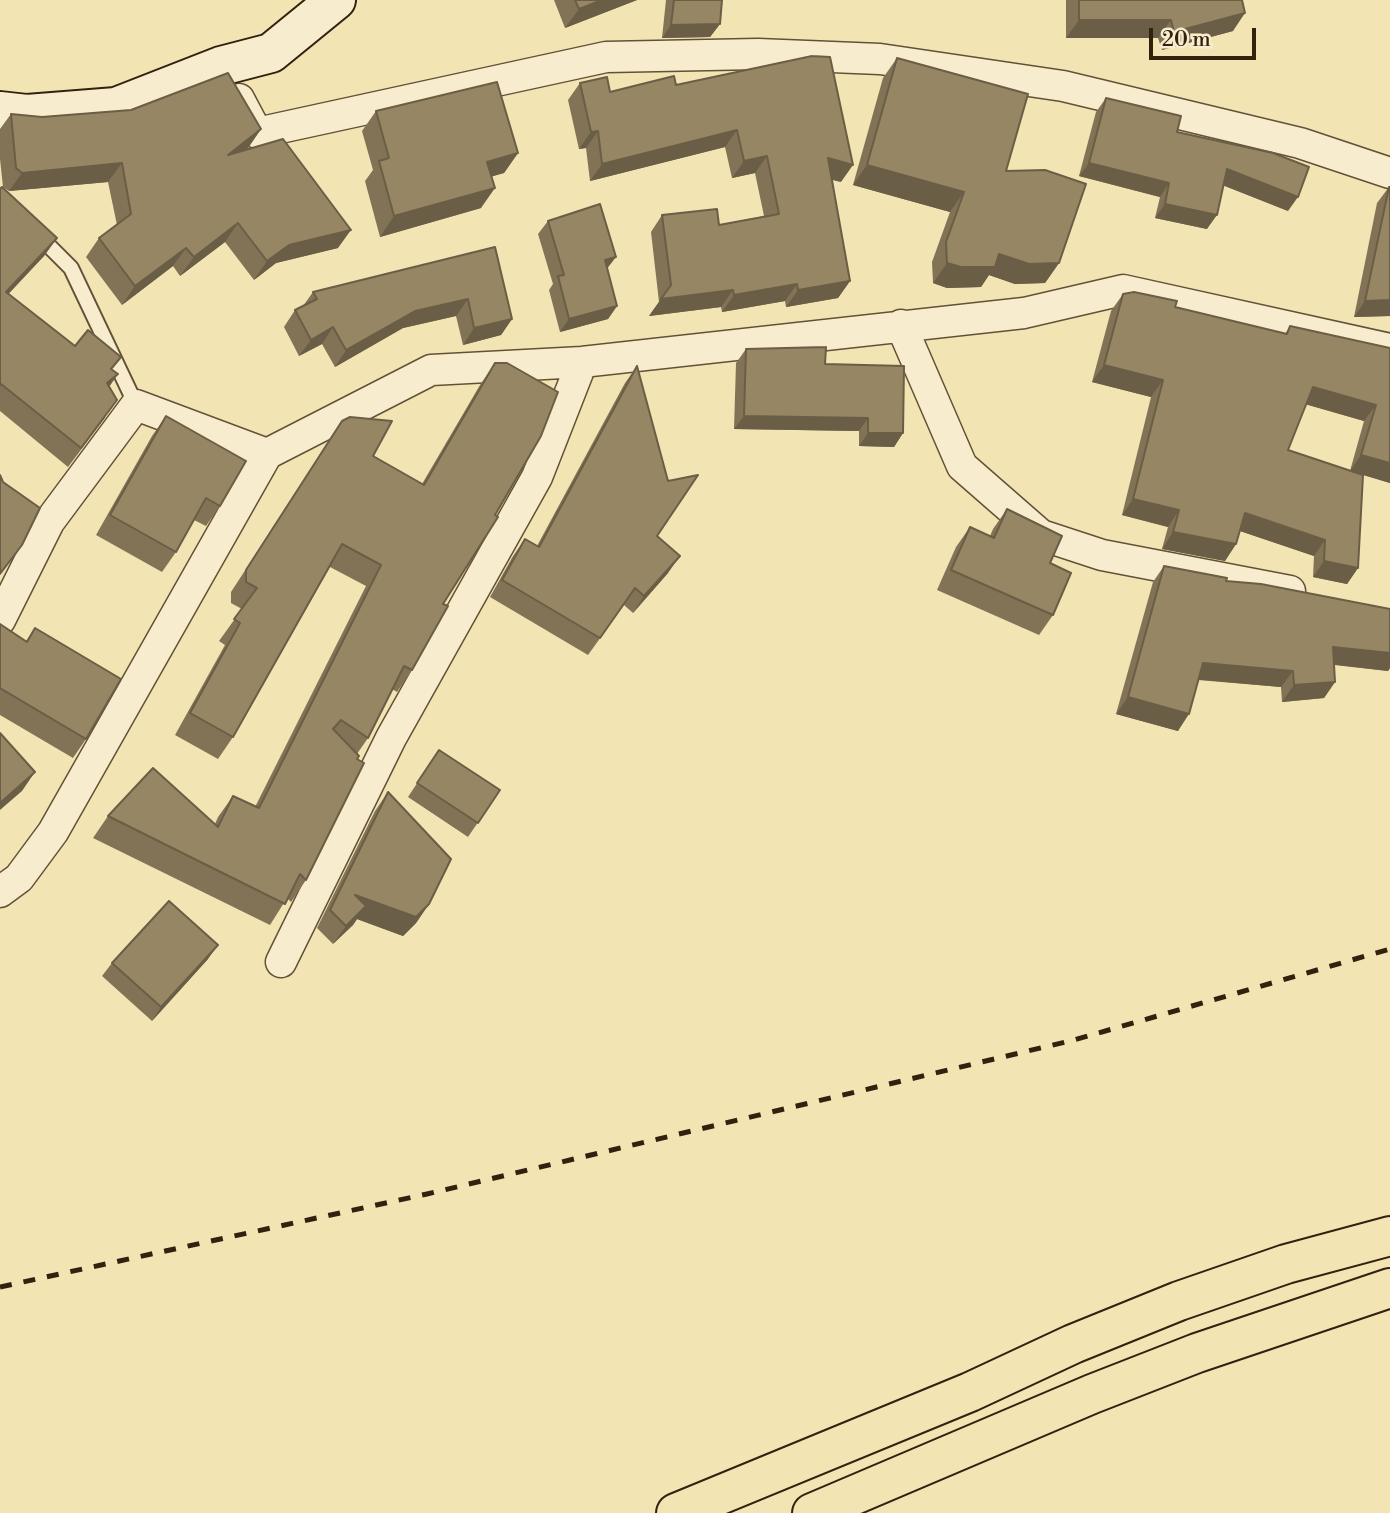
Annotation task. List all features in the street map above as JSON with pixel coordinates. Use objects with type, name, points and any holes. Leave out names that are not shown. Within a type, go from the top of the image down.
[{"type":"highway","points":[[676,1513],[957,1398],[1073,1344],[1179,1301],[1286,1264],[1390,1236]]},
{"type":"highway","points":[[812,1513],[1139,1376],[1292,1320],[1390,1288]]},
{"type":"main road","points":[[0,111],[27,114],[116,107],[221,66],[271,53],[336,0]]},
{"type":"street","points":[[221,66],[257,133],[606,57],[758,54],[880,59],[1075,89],[1300,143],[1390,173]]},
{"type":"street","points":[[0,891],[19,878],[52,832],[267,454],[431,370],[582,362],[1024,313],[1123,290],[1390,349]]},
{"type":"street","points":[[901,325],[962,466],[1041,535],[1102,555],[1321,597]]},
{"type":"street","points":[[281,962],[391,738],[537,477],[582,362]]},
{"type":"street","points":[[0,620],[39,515],[136,405],[267,454]]},
{"type":"lane","points":[[26,223],[71,268],[136,405]]},
{"type":"building","points":[[575,0],[602,0],[579,9]]},
{"type":"building","points":[[674,0],[722,0],[720,24],[671,25]]},
{"type":"building","points":[[1079,0],[1242,0],[1245,13],[1174,32],[1171,20],[1079,20]]},
{"type":"building","points":[[812,56],[830,57],[853,165],[828,158],[850,281],[798,290],[797,284],[734,295],[733,290],[661,299],[671,285],[662,215],[717,209],[719,225],[779,214],[767,156],[744,161],[737,130],[602,164],[598,131],[591,132],[580,83],[607,77],[610,92],[674,76],[676,85]]},
{"type":"building","points":[[897,58],[1028,94],[1006,171],[1045,170],[1086,184],[1059,263],[1029,264],[999,254],[995,267],[961,267],[947,263],[946,242],[964,192],[867,165]]},
{"type":"building","points":[[228,73],[261,129],[228,155],[283,139],[351,230],[289,245],[267,261],[238,223],[194,257],[186,248],[135,286],[99,238],[131,214],[122,163],[22,173],[16,168],[11,114],[42,117],[131,110]]},
{"type":"building","points":[[497,82],[518,153],[487,162],[495,188],[394,216],[379,161],[389,158],[376,111]]},
{"type":"building","points":[[1106,98],[1181,116],[1177,132],[1273,153],[1309,167],[1298,197],[1227,169],[1217,215],[1165,204],[1169,183],[1089,163]]},
{"type":"building","points":[[2,187],[57,238],[6,292],[75,346],[88,330],[121,357],[111,369],[118,374],[107,383],[117,400],[81,448],[0,385]]},
{"type":"building","points":[[1389,187],[1390,300],[1365,301]]},
{"type":"building","points":[[600,204],[616,257],[605,260],[617,306],[569,319],[558,276],[564,275],[548,221]]},
{"type":"building","points":[[495,247],[512,319],[474,328],[468,299],[415,311],[346,350],[333,327],[311,340],[295,310],[317,299],[313,292]]},
{"type":"building","points":[[1134,292],[1177,301],[1175,307],[1287,334],[1290,326],[1390,348],[1390,463],[1361,455],[1376,405],[1313,387],[1288,450],[1363,475],[1358,568],[1324,561],[1325,540],[1245,513],[1236,544],[1173,532],[1179,510],[1133,499],[1163,380],[1104,365],[1123,294]]},
{"type":"building","points":[[826,347],[825,364],[904,366],[903,433],[868,433],[868,418],[744,416],[746,349]]},
{"type":"building","points":[[495,363],[507,363],[558,392],[541,436],[495,515],[498,517],[443,604],[448,606],[412,670],[404,666],[368,738],[341,720],[333,729],[359,756],[357,759],[364,763],[306,880],[300,874],[285,904],[108,816],[153,768],[218,827],[233,796],[259,808],[381,565],[342,544],[233,737],[190,713],[240,623],[234,619],[257,588],[246,582],[246,570],[342,421],[350,417],[392,421],[373,456],[424,485]]},
{"type":"building","points":[[637,366],[668,481],[698,475],[657,536],[680,556],[644,596],[635,588],[600,638],[502,580],[525,539],[539,547]]},
{"type":"building","points":[[166,416],[246,461],[220,506],[206,498],[176,552],[110,515]]},
{"type":"building","points":[[0,475],[3,482],[40,508],[22,545],[0,574]]},
{"type":"building","points":[[1007,509],[1062,536],[1050,563],[1071,573],[1053,615],[951,570],[970,527],[994,538]]},
{"type":"building","points":[[1164,566],[1227,578],[1226,581],[1261,584],[1390,609],[1390,653],[1333,647],[1335,682],[1294,685],[1293,671],[1203,663],[1189,714],[1128,697]]},
{"type":"building","points":[[0,624],[27,642],[35,628],[121,679],[86,739],[0,688]]},
{"type":"building","points":[[0,733],[35,772],[0,803]]},
{"type":"building","points":[[439,750],[500,790],[478,823],[417,783]]},
{"type":"building","points":[[388,792],[451,859],[429,904],[416,917],[355,895],[366,906],[346,926],[330,910]]},
{"type":"building","points":[[169,901],[218,945],[161,1007],[112,963]]},
{"type":"railway","points":[[0,1287],[427,1194],[1074,1040],[1390,949]]}]
